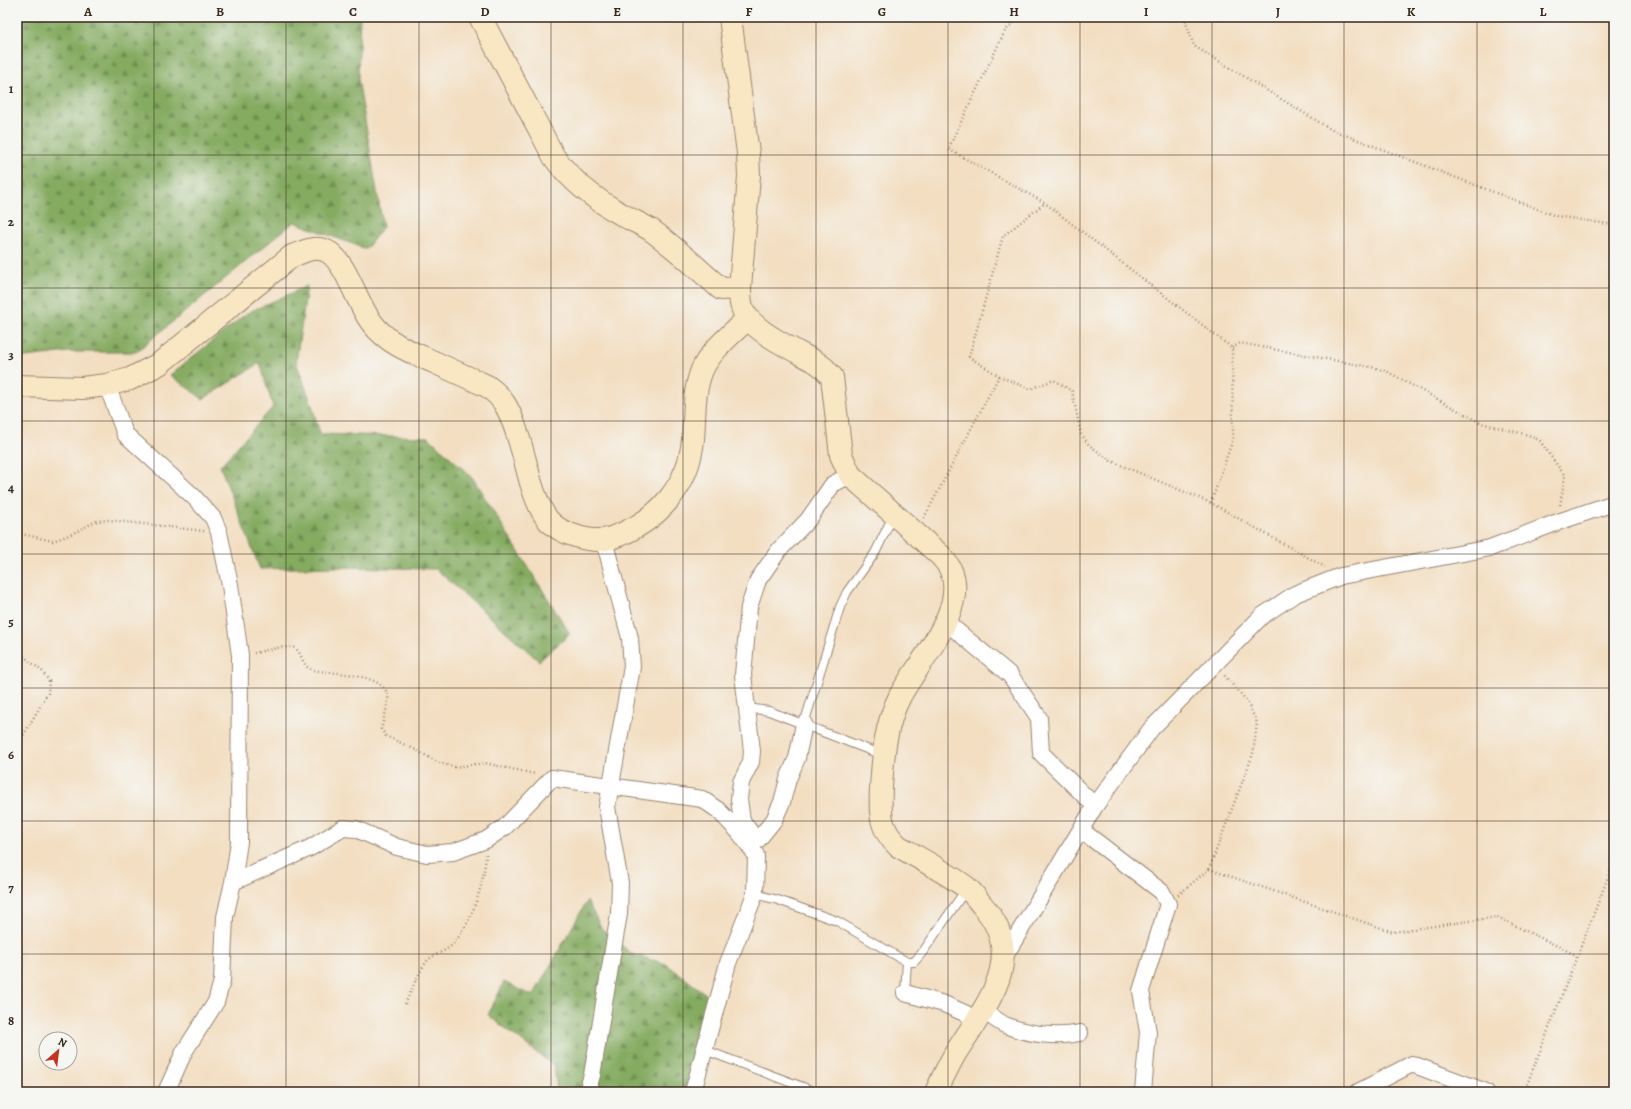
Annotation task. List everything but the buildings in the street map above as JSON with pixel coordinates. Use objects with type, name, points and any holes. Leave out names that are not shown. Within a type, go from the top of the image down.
[{"type":"street","points":[[480,17],[554,157],[565,173],[581,188],[599,201],[649,230],[679,252],[721,289],[740,288]]},
{"type":"street","points":[[730,17],[748,153],[749,176],[740,288],[740,301],[743,312],[760,330],[816,362],[832,377],[841,454],[850,474],[941,556],[951,571],[954,585],[952,605],[946,622],[900,696],[887,731],[883,755],[880,808],[883,826],[889,837],[898,846],[967,888],[992,916],[1001,938],[1003,959],[1000,979],[990,1001],[954,1056],[936,1092]]},
{"type":"street","points":[[17,386],[82,388],[107,385],[130,379],[159,364],[292,256],[310,249],[319,248],[330,253],[340,264],[368,317],[386,338],[400,347],[487,386],[497,394],[505,404],[514,427],[538,503],[550,522],[582,539],[604,540],[623,534],[652,517],[667,503],[685,472],[691,453],[695,396],[698,379],[711,356],[748,318]]},
{"type":"street","points":[[107,385],[125,434],[194,497],[212,518],[219,532],[230,585],[240,655],[239,842],[233,882],[224,917],[222,981],[216,1002],[184,1052],[166,1092]]},
{"type":"street","points":[[693,1092],[728,963],[755,894],[756,848],[742,821],[739,799],[740,782],[751,762],[752,751],[744,675],[749,607],[758,580],[779,550],[808,520],[833,484],[850,474]]},
{"type":"street","points":[[1003,959],[1095,806],[1151,729],[1262,616],[1295,594],[1342,576],[1490,548],[1558,522],[1614,503]]},
{"type":"street","points":[[587,1092],[592,1076],[619,914],[620,883],[607,807],[632,667],[630,638],[604,540]]},
{"type":"street","points":[[946,622],[1010,675],[1039,718],[1041,753],[1095,806]]},
{"type":"street","points":[[756,848],[774,820],[782,802],[788,779],[797,758],[804,724]]},
{"type":"street","points":[[233,882],[310,848],[343,828],[356,829],[397,847],[427,854],[453,852],[486,840],[505,827],[552,778],[702,799],[718,810],[756,848]]},
{"type":"street","points":[[1081,830],[1162,892],[1168,904],[1140,990],[1148,1032],[1143,1092]]},
{"type":"street","points":[[905,993],[981,1015],[1016,1029],[1038,1033],[1070,1035],[1080,1034]]},
{"type":"street","points":[[1358,1092],[1412,1064],[1486,1092]]},
{"type":"lane","points":[[804,724],[840,607],[847,592],[875,553],[895,514]]},
{"type":"lane","points":[[748,708],[769,711],[883,755]]},
{"type":"lane","points":[[755,894],[778,900],[837,922],[907,962],[914,962],[922,953],[967,888]]},
{"type":"lane","points":[[905,993],[907,962]]},
{"type":"lane","points":[[705,1050],[808,1089],[811,1092]]},
{"type":"path","points":[[1019,17],[1005,31],[948,149],[1044,203],[1232,348]]},
{"type":"path","points":[[1184,17],[1194,46],[1332,130],[1556,216],[1614,225]]},
{"type":"path","points":[[1044,203],[1003,236],[969,357],[999,376],[1030,389],[1054,380],[1072,391],[1081,434],[1089,445],[1111,461],[1211,503],[1342,576]]},
{"type":"path","points":[[1232,348],[1240,343],[1376,368],[1388,372],[1481,423],[1532,436],[1540,440],[1565,476],[1558,522]]},
{"type":"path","points":[[1211,503],[1234,439],[1232,348]]},
{"type":"path","points":[[916,533],[999,376]]},
{"type":"path","points":[[17,534],[53,541],[97,521],[109,520],[219,532]]},
{"type":"path","points":[[240,655],[291,647],[297,650],[305,666],[311,670],[345,673],[376,681],[385,689],[388,697],[381,729],[386,736],[439,763],[455,767],[486,763],[552,778]]},
{"type":"path","points":[[17,652],[42,671],[49,681],[48,693],[17,746]]},
{"type":"path","points":[[1168,904],[1209,869],[1253,754],[1257,723],[1246,701],[1215,664]]},
{"type":"path","points":[[405,1004],[423,967],[429,959],[450,947],[462,934],[476,902],[485,860],[486,840]]},
{"type":"path","points":[[1524,1092],[1576,955],[1614,862]]},
{"type":"path","points":[[1209,869],[1394,932],[1497,917],[1576,955]]},
{"type":"green space","points":[[17,17],[360,17],[358,79],[383,227],[366,249],[294,222],[136,352],[68,352],[17,358]]},
{"type":"green space","points":[[307,286],[296,362],[312,405],[320,434],[428,437],[472,477],[570,634],[539,661],[436,569],[336,567],[260,569],[220,466],[273,407],[260,363],[203,399],[170,375],[247,313]]},
{"type":"green space","points":[[587,901],[602,929],[632,954],[666,964],[711,998],[684,1092],[549,1092],[557,1091],[554,1066],[488,1015],[504,982],[533,996]]}]
